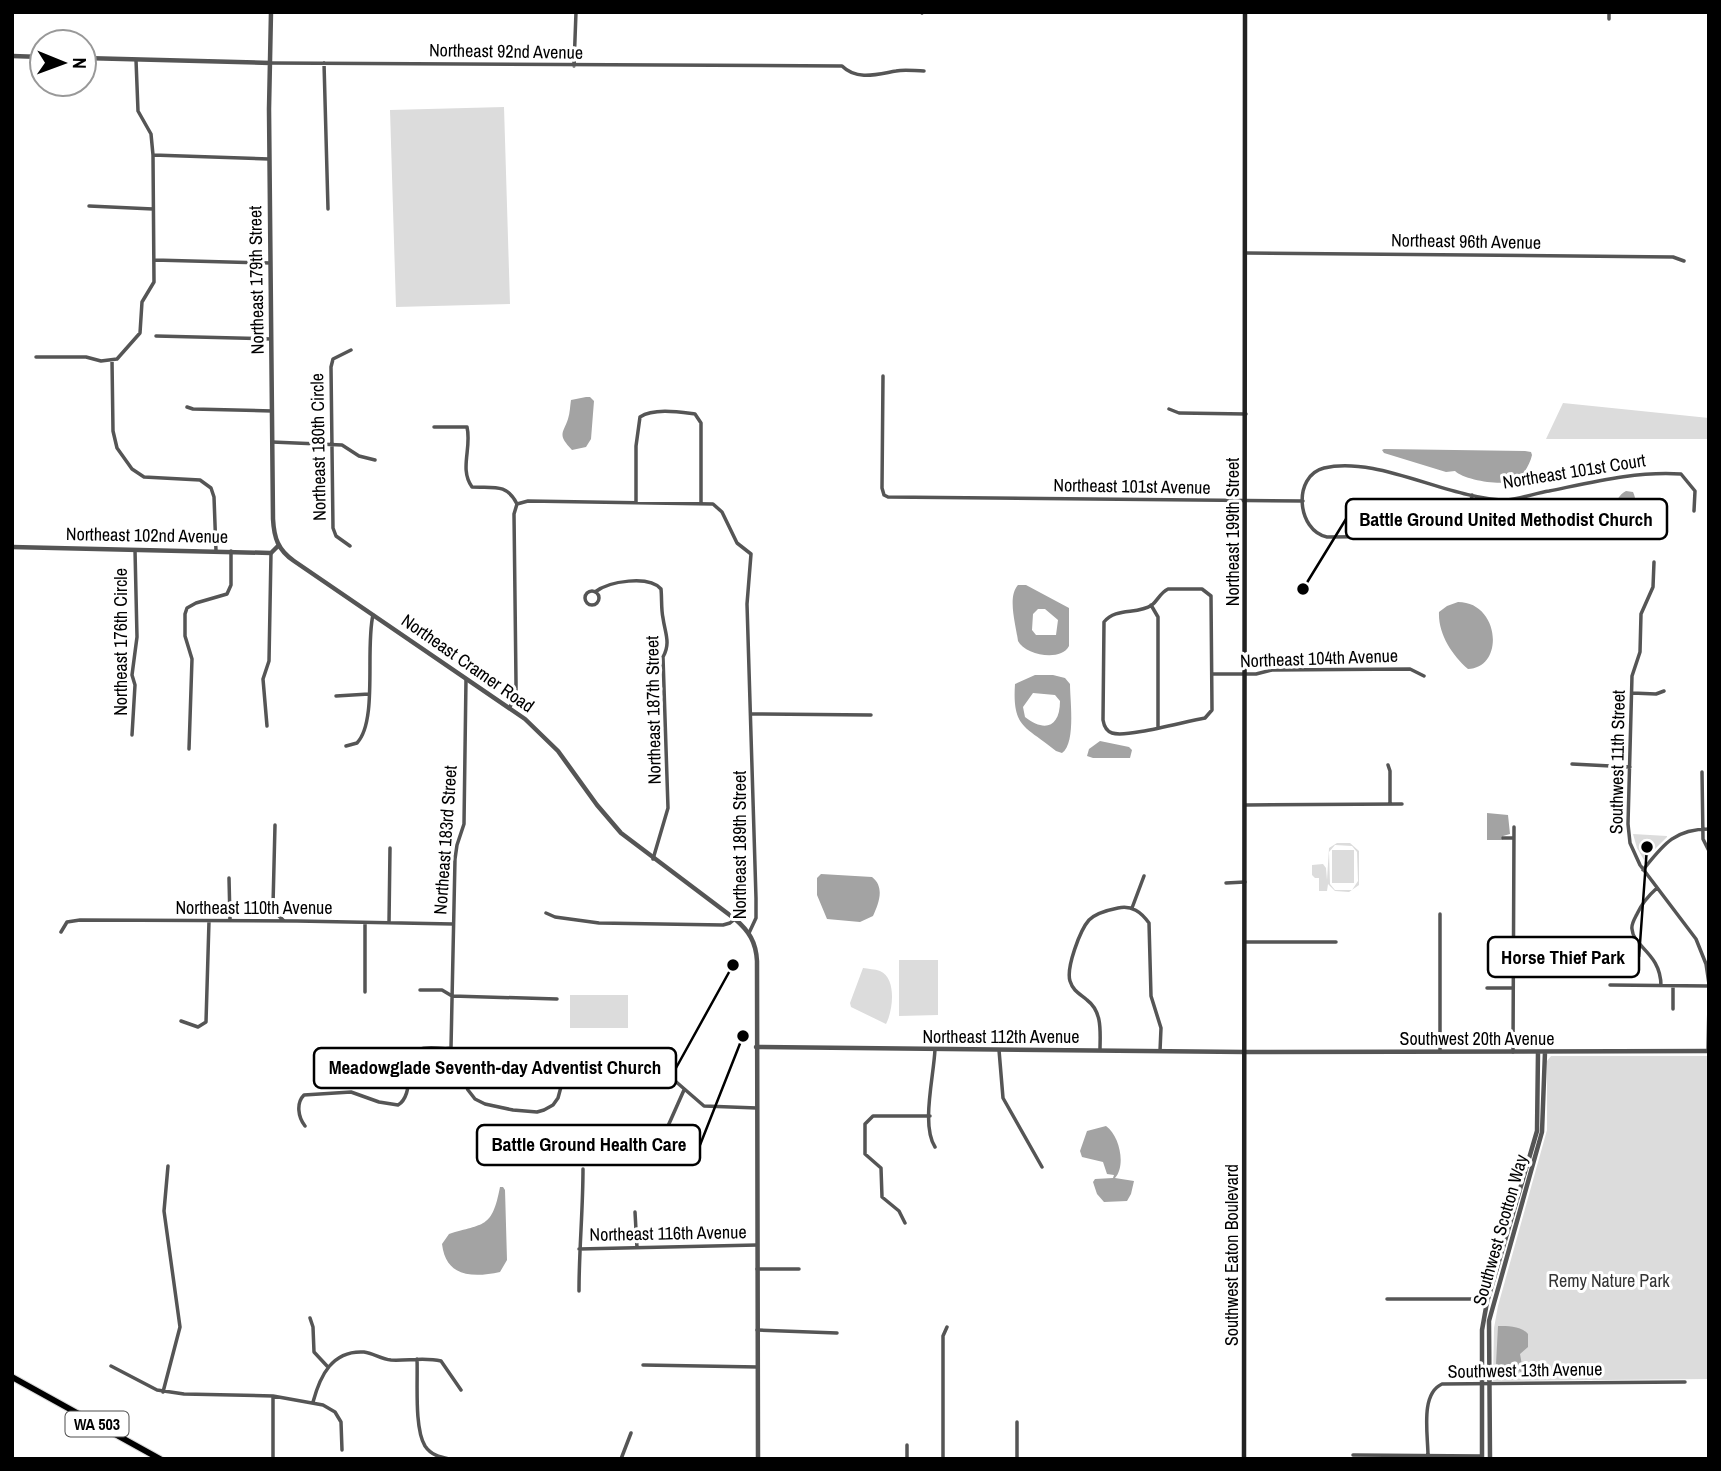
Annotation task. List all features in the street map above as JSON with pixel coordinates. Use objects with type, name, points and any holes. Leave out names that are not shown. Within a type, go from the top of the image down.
[{"type":"highway","name":"WA 503","points":[[12,1377],[160,1459]]},
{"type":"main road","name":"Northeast 199th Street","points":[[1245,12],[1245,1052]]},
{"type":"main road","name":"Southwest Eaton Boulevard","points":[[1244,1459],[1245,1052]]},
{"type":"street","name":"Northeast 179th Street","points":[[271,12],[269,159],[273,519],[278,546]]},
{"type":"street","points":[[575,66],[576,12]]},
{"type":"street","points":[[1609,12],[1609,19]]},
{"type":"street","name":"Northeast 92nd Avenue","points":[[98,59],[270,63],[842,66],[861,75],[924,71]]},
{"type":"street","points":[[36,357],[112,360],[123,354],[133,339],[141,333],[141,306],[144,297],[153,287],[153,155],[151,134],[138,111],[136,60]]},
{"type":"street","points":[[324,63],[328,209]]},
{"type":"street","points":[[153,155],[269,159]]},
{"type":"street","points":[[89,206],[153,209]]},
{"type":"street","name":"Northeast 96th Avenue","points":[[1246,253],[1673,257],[1684,261]]},
{"type":"street","points":[[154,260],[270,263]]},
{"type":"street","points":[[156,336],[271,339]]},
{"type":"street","name":"Northeast 180th Circle","points":[[350,546],[333,531],[331,363],[334,358],[351,350]]},
{"type":"street","points":[[112,360],[114,442],[132,469],[144,477],[200,480],[211,488],[214,497],[216,551]]},
{"type":"street","name":"Northeast 101st Avenue","points":[[883,376],[882,488],[884,495],[888,497],[1303,501]]},
{"type":"street","points":[[187,407],[272,411]]},
{"type":"street","points":[[1169,409],[1178,414],[1245,414]]},
{"type":"street","points":[[517,504],[528,500],[636,502],[703,503],[702,423],[695,414],[645,414],[640,417],[637,429],[636,502]]},
{"type":"street","points":[[434,427],[467,427],[470,444],[466,453],[466,477],[469,484],[472,488],[504,488],[517,504],[514,513],[516,693],[510,707]]},
{"type":"street","points":[[272,442],[342,444],[359,456],[375,460]]},
{"type":"street","points":[[1341,466],[1377,470],[1472,495],[1469,513],[1462,528],[1442,536],[1322,536],[1307,522],[1303,501],[1304,490],[1311,476],[1320,469],[1341,466]]},
{"type":"street","name":"Northeast 101st Court","points":[[1472,495],[1509,500],[1615,478],[1652,472],[1671,473],[1681,474],[1695,491],[1694,511]]},
{"type":"street","name":"Northeast 189th Street","points":[[703,503],[713,504],[722,512],[734,538],[750,551],[752,556],[747,604],[756,918],[749,933],[757,956],[758,1459]]},
{"type":"street","points":[[267,726],[263,679],[269,662],[271,553],[278,546]]},
{"type":"street","name":"Northeast Cramer Road","points":[[278,546],[287,556],[510,707],[558,751],[621,833],[735,919],[749,933]]},
{"type":"street","name":"Northeast 102nd Avenue","points":[[12,547],[271,553]]},
{"type":"street","name":"Northeast 176th Circle","points":[[132,735],[135,685],[132,675],[137,637],[135,550]]},
{"type":"street","points":[[189,750],[191,659],[185,636],[185,614],[187,608],[196,603],[227,594],[231,585],[231,551]]},
{"type":"street","name":"Southwest 11th Street","points":[[1654,562],[1653,587],[1640,617],[1640,652],[1632,674],[1629,837],[1636,859],[1643,870],[1696,939],[1706,964],[1709,985]]},
{"type":"street","name":"Northeast 187th Street","points":[[595,592],[611,584],[628,581],[652,583],[661,589],[667,631],[666,652],[663,657],[668,808],[653,859]]},
{"type":"street","points":[[1168,589],[1202,589],[1208,591],[1211,596],[1211,713],[1205,718],[1119,734],[1107,730],[1103,720],[1104,622],[1112,615],[1151,605],[1160,593],[1168,589]]},
{"type":"street","points":[[1151,605],[1158,617],[1158,727]]},
{"type":"street","points":[[346,746],[358,743],[365,733],[369,716],[373,615]]},
{"type":"street","name":"Northeast 104th Avenue","points":[[1212,674],[1245,674],[1272,670],[1410,669],[1424,676]]},
{"type":"street","name":"Northeast 183rd Street","points":[[452,1048],[455,859],[464,824],[466,677]]},
{"type":"street","points":[[1632,693],[1656,694],[1664,691]]},
{"type":"street","points":[[336,696],[369,694]]},
{"type":"street","points":[[751,714],[871,715]]},
{"type":"street","points":[[1572,764],[1630,766]]},
{"type":"street","points":[[1388,765],[1390,803]]},
{"type":"street","points":[[1702,772],[1702,829],[1709,851]]},
{"type":"street","points":[[1246,805],[1402,804]]},
{"type":"street","points":[[275,825],[273,905],[277,916],[285,921]]},
{"type":"street","points":[[1513,1052],[1514,827]]},
{"type":"street","points":[[1643,870],[1668,840],[1676,835],[1709,829]]},
{"type":"street","points":[[1503,838],[1514,838]]},
{"type":"street","points":[[389,923],[390,848]]},
{"type":"street","points":[[1132,908],[1144,876]]},
{"type":"street","points":[[229,878],[230,920]]},
{"type":"street","points":[[1226,883],[1246,881]]},
{"type":"street","points":[[1657,888],[1644,901],[1632,929],[1657,964],[1661,986]]},
{"type":"street","points":[[1100,1051],[1099,1017],[1088,1001],[1075,991],[1069,978],[1070,963],[1089,920],[1104,911],[1117,908],[1139,911],[1149,923],[1151,996],[1161,1028],[1160,1051]]},
{"type":"street","points":[[546,913],[555,917],[599,923],[723,925],[735,919]]},
{"type":"street","points":[[1440,914],[1440,1051]]},
{"type":"street","name":"Northeast 110th Avenue","points":[[61,932],[70,920],[453,925]]},
{"type":"street","points":[[181,1021],[198,1027],[206,1022],[209,921]]},
{"type":"street","points":[[365,923],[365,992]]},
{"type":"street","points":[[1245,942],[1336,942]]},
{"type":"street","points":[[1609,985],[1709,985]]},
{"type":"street","points":[[1673,1009],[1674,986]]},
{"type":"street","points":[[1487,988],[1513,988]]},
{"type":"street","points":[[420,990],[442,990],[452,996],[557,999]]},
{"type":"street","points":[[1709,1002],[1709,1051]]},
{"type":"street","name":"Northeast 112th Avenue","points":[[757,1047],[1245,1052]]},
{"type":"street","points":[[305,1126],[300,1119],[299,1104],[304,1095],[351,1092],[379,1102],[398,1105],[405,1100],[413,1060],[418,1051],[452,1048],[470,1093],[475,1100],[485,1104],[533,1112],[547,1109],[558,1098],[570,1063],[578,1056],[589,1052],[624,1052],[641,1056],[657,1065],[706,1106],[757,1108]]},
{"type":"street","points":[[935,1049],[930,1139],[936,1147]]},
{"type":"street","points":[[999,1049],[1003,1098],[1042,1167]]},
{"type":"street","name":"Southwest 20th Avenue","points":[[1245,1052],[1709,1051]]},
{"type":"street","name":"Southwest Scotton Way","points":[[1490,1459],[1483,1325],[1532,1159],[1538,1127],[1541,1052]]},
{"type":"street","points":[[639,1132],[668,1126],[684,1090]]},
{"type":"street","points":[[905,1223],[899,1211],[882,1197],[881,1168],[865,1154],[864,1127],[868,1118],[875,1115],[930,1116]]},
{"type":"street","points":[[163,1392],[180,1327],[164,1211],[169,1166]]},
{"type":"street","points":[[579,1291],[583,1169]]},
{"type":"street","points":[[635,1212],[637,1248]]},
{"type":"street","name":"Northeast 116th Avenue","points":[[579,1249],[757,1245]]},
{"type":"street","points":[[757,1269],[799,1269]]},
{"type":"street","points":[[1387,1299],[1476,1300],[1489,1303]]},
{"type":"street","points":[[310,1318],[314,1352],[328,1366]]},
{"type":"street","points":[[943,1459],[943,1336],[947,1327]]},
{"type":"street","points":[[757,1330],[837,1333]]},
{"type":"street","points":[[313,1402],[328,1366],[336,1359],[358,1353],[390,1360],[441,1360],[461,1390]]},
{"type":"street","points":[[417,1359],[420,1426],[426,1447],[439,1457],[449,1459]]},
{"type":"street","points":[[643,1365],[758,1367]]},
{"type":"street","points":[[111,1366],[150,1388],[163,1392],[273,1396],[313,1402],[332,1409],[338,1416],[342,1429],[342,1450]]},
{"type":"street","name":"Southwest 13th Avenue","points":[[1428,1455],[1428,1401],[1430,1393],[1442,1384],[1685,1381]]},
{"type":"street","name":"Southwest Scotton Way","points":[[1482,1457],[1485,1383]]},
{"type":"street","points":[[273,1396],[273,1459]]},
{"type":"street","points":[[1017,1422],[1017,1459]]},
{"type":"street","points":[[621,1459],[631,1433]]},
{"type":"street","points":[[907,1445],[907,1459]]},
{"type":"street","points":[[1353,1455],[1482,1457]]},
{"type":"green space","points":[[504,107],[510,304],[396,307],[390,110]]},
{"type":"green space","points":[[1563,403],[1709,418],[1709,439],[1546,439]]},
{"type":"green space","points":[[1633,834],[1667,836],[1667,837],[1644,860]]},
{"type":"green space","points":[[1337,843],[1350,843],[1359,851],[1359,885],[1352,890],[1349,892],[1335,891],[1328,884],[1327,891],[1319,891],[1319,878],[1312,875],[1312,865],[1323,864],[1327,880],[1329,848]],"holes":[[[1335,845],[1352,846],[1357,852],[1358,881],[1352,890],[1335,890],[1330,884],[1329,852]]]},
{"type":"green space","points":[[1332,850],[1354,850],[1354,883],[1332,883]]},
{"type":"green space","points":[[899,960],[938,960],[938,1015],[899,1016]]},
{"type":"green space","points":[[863,968],[880,971],[889,980],[892,1003],[886,1024],[851,1007],[850,1003]]},
{"type":"green space","points":[[570,995],[628,995],[628,1028],[570,1028]]},
{"type":"green space","name":"Remy Nature Park","points":[[1551,1056],[1709,1056],[1709,1379],[1493,1381],[1494,1328],[1498,1306],[1547,1130],[1547,1061]]},
{"type":"shaded area","points":[[586,397],[594,401],[591,439],[586,447],[572,450],[562,434],[569,417],[571,400]]},
{"type":"shaded area","points":[[1384,449],[1525,451],[1531,452],[1532,455],[1520,477],[1500,483],[1474,479],[1455,471],[1446,472],[1384,453]]},
{"type":"shaded area","points":[[1626,491],[1633,492],[1634,510],[1626,527],[1614,528],[1614,507]]},
{"type":"shaded area","points":[[1018,585],[1026,585],[1069,608],[1069,646],[1065,651],[1043,655],[1022,646],[1018,641],[1013,612]],"holes":[[[1038,609],[1045,609],[1058,620],[1056,635],[1036,635],[1032,630],[1033,614]]]},
{"type":"shaded area","points":[[1458,602],[1472,605],[1482,612],[1493,635],[1488,658],[1480,666],[1468,669],[1447,644],[1439,620],[1439,612]]},
{"type":"shaded area","points":[[1035,675],[1053,675],[1065,678],[1070,684],[1071,731],[1062,753],[1023,725],[1016,710],[1015,684]],"holes":[[[1033,693],[1055,695],[1060,701],[1059,710],[1050,725],[1038,725],[1025,717],[1023,707]]]},
{"type":"shaded area","points":[[1100,741],[1129,747],[1132,750],[1130,758],[1087,756],[1089,749]]},
{"type":"shaded area","points":[[1487,813],[1508,815],[1510,834],[1503,836],[1503,840],[1487,840]]},
{"type":"shaded area","points":[[821,874],[872,877],[880,890],[873,916],[860,922],[827,919],[817,895],[817,878]]},
{"type":"shaded area","points":[[1106,1126],[1115,1137],[1120,1151],[1120,1166],[1115,1178],[1134,1181],[1127,1201],[1104,1202],[1097,1194],[1093,1182],[1095,1179],[1113,1178],[1114,1175],[1107,1174],[1103,1162],[1082,1157],[1080,1151],[1087,1131]]},
{"type":"shaded area","points":[[500,1187],[505,1190],[507,1260],[500,1272],[480,1275],[462,1273],[449,1263],[442,1244],[449,1234],[485,1222],[494,1211]]},
{"type":"shaded area","points":[[1498,1326],[1518,1328],[1528,1334],[1528,1347],[1520,1354],[1522,1365],[1530,1371],[1528,1374],[1496,1364]]},
{"type":"place","name":"Battle Ground United Methodist Church","points":[[1303,589]]},
{"type":"place","name":"Horse Thief Park","points":[[1647,847]]},
{"type":"place","name":"Meadowglade Seventh-day Adventist Church","points":[[733,965]]},
{"type":"place","name":"Battle Ground Health Care","points":[[743,1036]]}]
